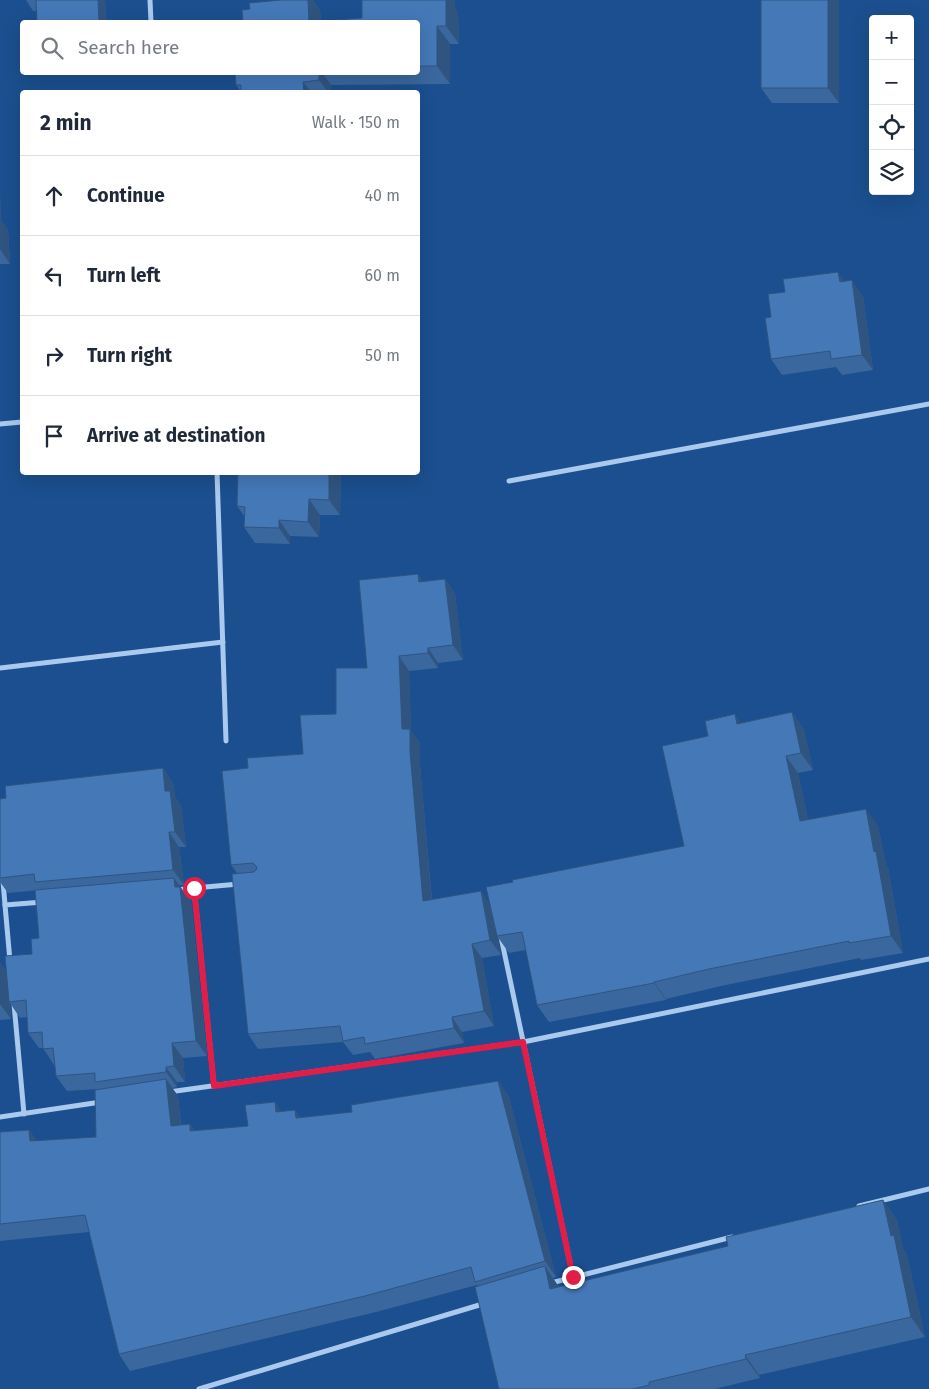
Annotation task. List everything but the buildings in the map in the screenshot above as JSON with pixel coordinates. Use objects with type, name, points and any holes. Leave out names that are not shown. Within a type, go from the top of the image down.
[{"type":"street","points":[[150,0],[151,20]]},
{"type":"street","points":[[509,481],[929,404]]},
{"type":"street","points":[[0,424],[20,422]]},
{"type":"street","points":[[217,475],[226,741]]},
{"type":"street","points":[[0,668],[223,642]]},
{"type":"street","points":[[2,875],[10,965]]},
{"type":"street","points":[[166,891],[244,884]]},
{"type":"street","points":[[194,888],[214,1086]]},
{"type":"street","points":[[5,905],[52,901]]},
{"type":"street","points":[[499,926],[573,1277]]},
{"type":"street","points":[[167,1093],[523,1042],[929,959]]},
{"type":"street","points":[[13,994],[24,1114]]},
{"type":"street","points":[[0,1117],[110,1101]]},
{"type":"street","points":[[852,1208],[929,1189]]},
{"type":"street","points":[[545,1285],[736,1236]]},
{"type":"street","points":[[199,1389],[490,1302]]},
{"type":"route","points":[[194,888],[214,1086],[523,1042],[573,1277]]}]
